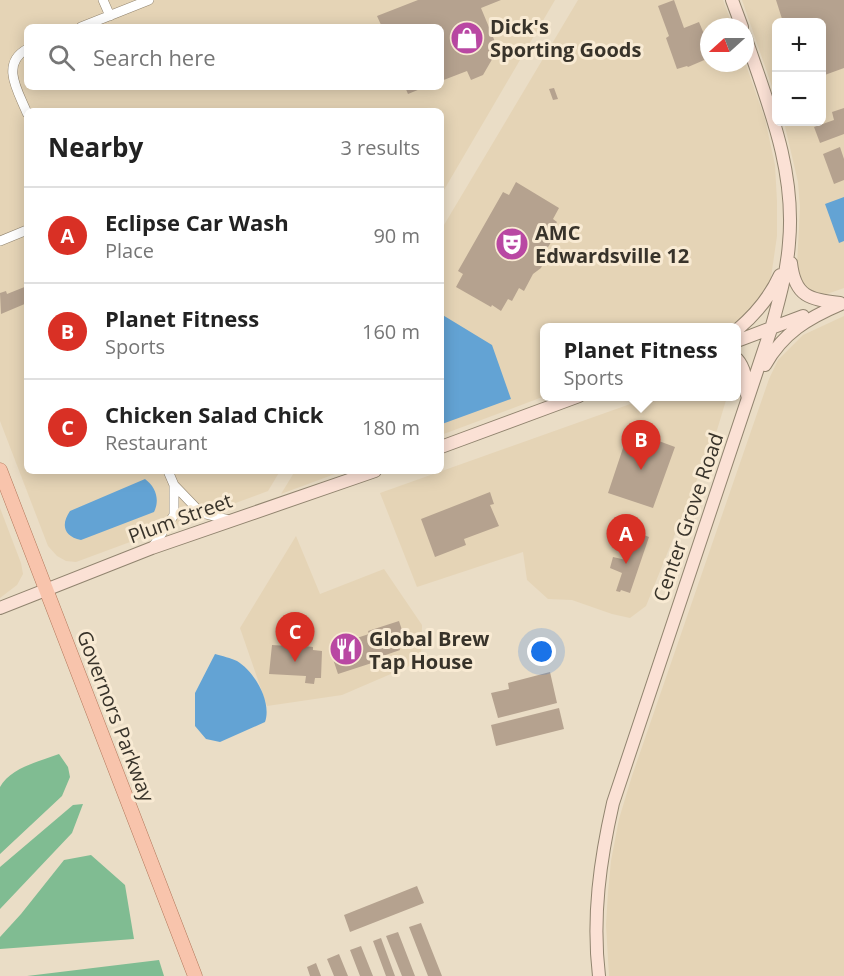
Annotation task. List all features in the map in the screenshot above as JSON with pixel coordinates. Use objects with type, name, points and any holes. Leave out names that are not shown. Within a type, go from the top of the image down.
[{"type":"main road","points":[[732,0],[739,18]]},
{"type":"main road","name":"Center Grove Road","points":[[599,976],[597,904],[604,847],[613,803],[771,328],[789,248],[789,196],[780,141],[754,63]]},
{"type":"main road","points":[[789,248],[793,277],[801,292],[815,300],[842,303]]},
{"type":"main road","points":[[741,327],[753,317],[765,302],[789,248]]},
{"type":"main road","points":[[741,339],[842,303]]},
{"type":"main road","points":[[750,394],[773,351],[789,333],[817,314],[842,303]]},
{"type":"main road","points":[[741,364],[750,394]]},
{"type":"main road","points":[[444,446],[565,401]]},
{"type":"main road","name":"Governors Parkway","points":[[0,470],[195,976]]},
{"type":"main road","name":"Plum Street","points":[[0,608],[230,520],[366,474]]},
{"type":"street","points":[[103,0],[110,16]]},
{"type":"street","points":[[89,24],[149,0]]},
{"type":"street","points":[[24,51],[16,57],[12,67],[25,108]]},
{"type":"street","points":[[0,241],[24,232]]},
{"type":"street","points":[[169,474],[174,485],[201,513],[230,520]]},
{"type":"street","points":[[153,549],[174,515],[174,485]]},
{"type":"shaded area","points":[[0,0],[555,0],[444,190],[444,108],[24,108],[24,474],[278,474],[268,491],[76,562],[66,561],[57,556],[48,546],[0,421]]},
{"type":"shaded area","points":[[578,0],[723,0],[730,18],[700,18],[700,72],[749,72],[765,119],[775,165],[777,236],[770,284],[764,296],[739,323],[540,323],[540,398],[444,434],[444,225]]},
{"type":"shaded area","points":[[742,0],[844,0],[844,288],[824,295],[815,295],[802,283],[797,266],[800,207],[798,182],[785,126],[826,126],[826,18],[772,18],[772,86],[754,35],[754,18],[748,18]]},
{"type":"shaded area","points":[[844,316],[844,976],[609,976],[606,925],[608,892],[619,819],[769,379],[778,360],[803,335]]},
{"type":"shaded area","points":[[639,401],[726,401],[717,430],[646,606],[630,618],[572,600],[548,599],[527,580],[523,552],[417,587],[380,493],[433,474],[444,474],[444,470]]},
{"type":"shaded area","points":[[293,474],[335,474],[281,494]]},
{"type":"shaded area","points":[[0,508],[23,574],[17,585],[0,598]]},
{"type":"shaded area","points":[[296,536],[320,594],[384,569],[422,625],[421,661],[342,695],[267,706],[240,628]]},
{"type":"green space","points":[[59,754],[68,767],[70,777],[62,796],[0,854],[0,787],[18,770]]},
{"type":"green space","points":[[83,804],[72,833],[0,909],[0,867],[73,805]]},
{"type":"green space","points":[[91,855],[125,885],[134,939],[0,949],[0,937],[64,860]]},
{"type":"green space","points":[[159,960],[164,976],[27,976]]},
{"type":"water","points":[[844,197],[844,241],[839,243],[825,204]]},
{"type":"water","points":[[444,316],[492,345],[511,399],[444,423]]},
{"type":"water","points":[[145,479],[156,494],[157,503],[154,512],[81,540],[70,536],[65,529],[65,520],[70,511]]},
{"type":"water","points":[[215,654],[235,660],[250,672],[264,697],[267,714],[265,722],[220,742],[206,739],[195,726],[195,693]]},
{"type":"building","name":"Dick's Sporting Goods","points":[[418,0],[501,0],[481,8],[498,49],[483,75],[471,80],[467,71],[444,80],[444,24],[381,24],[377,16]]},
{"type":"building","points":[[674,0],[684,28],[699,22],[700,62],[677,69],[666,38],[669,36],[658,6]]},
{"type":"building","points":[[776,0],[844,0],[844,68],[826,75],[826,18],[782,18]]},
{"type":"building","points":[[554,88],[558,99],[553,100],[549,89]]},
{"type":"building","points":[[406,90],[418,90],[408,94]]},
{"type":"building","points":[[844,108],[844,134],[820,143],[814,127],[826,126],[826,123],[834,120],[832,112]]},
{"type":"building","points":[[840,147],[844,159],[844,180],[834,184],[823,154]]},
{"type":"building","name":"AMC Edwardsville 12","points":[[516,182],[559,208],[553,219],[557,222],[550,235],[554,237],[544,254],[545,259],[541,268],[533,274],[524,291],[519,288],[512,301],[508,299],[501,311],[456,287],[463,274],[458,271],[503,192],[509,195]]},
{"type":"building","points":[[24,287],[24,304],[1,314],[0,293],[6,291],[7,294]]},
{"type":"building","points":[[629,430],[675,447],[653,508],[608,493]]},
{"type":"building","points":[[490,492],[494,504],[490,505],[499,526],[464,539],[466,545],[435,557],[421,519]]},
{"type":"building","points":[[639,533],[649,537],[630,593],[616,591],[622,573],[610,568],[613,557],[626,560],[632,543],[624,540],[626,534],[638,536]]},
{"type":"building","points":[[399,621],[407,645],[399,647],[400,650],[377,658],[378,661],[338,674],[329,647]]},
{"type":"building","points":[[288,644],[313,647],[313,650],[322,651],[321,678],[315,678],[314,684],[305,683],[306,676],[269,674],[272,645],[288,646]]},
{"type":"building","points":[[550,672],[557,703],[498,718],[491,693],[509,689],[508,683]]},
{"type":"building","points":[[559,708],[564,729],[496,746],[491,725]]},
{"type":"building","points":[[417,886],[424,903],[350,932],[344,915]]},
{"type":"building","points":[[421,923],[442,976],[428,976],[409,927]]},
{"type":"building","points":[[398,932],[415,976],[402,976],[386,936]]},
{"type":"building","points":[[381,938],[395,976],[386,976],[373,941]]},
{"type":"building","points":[[361,946],[373,976],[360,976],[350,950]]},
{"type":"building","points":[[339,954],[348,976],[334,976],[327,959]]},
{"type":"building","points":[[316,963],[321,976],[310,976],[307,967]]},
{"type":"place","name":"Dick's Sporting Goods","points":[[467,38]]},
{"type":"place","name":"AMC Edwardsville 12","points":[[512,244]]},
{"type":"place","name":"Planet Fitness","points":[[641,470]]},
{"type":"place","name":"Eclipse Car Wash","points":[[626,564]]},
{"type":"place","name":"Global Brew Tap House","points":[[346,649]]},
{"type":"place","name":"Chicken Salad Chick","points":[[295,662]]}]
